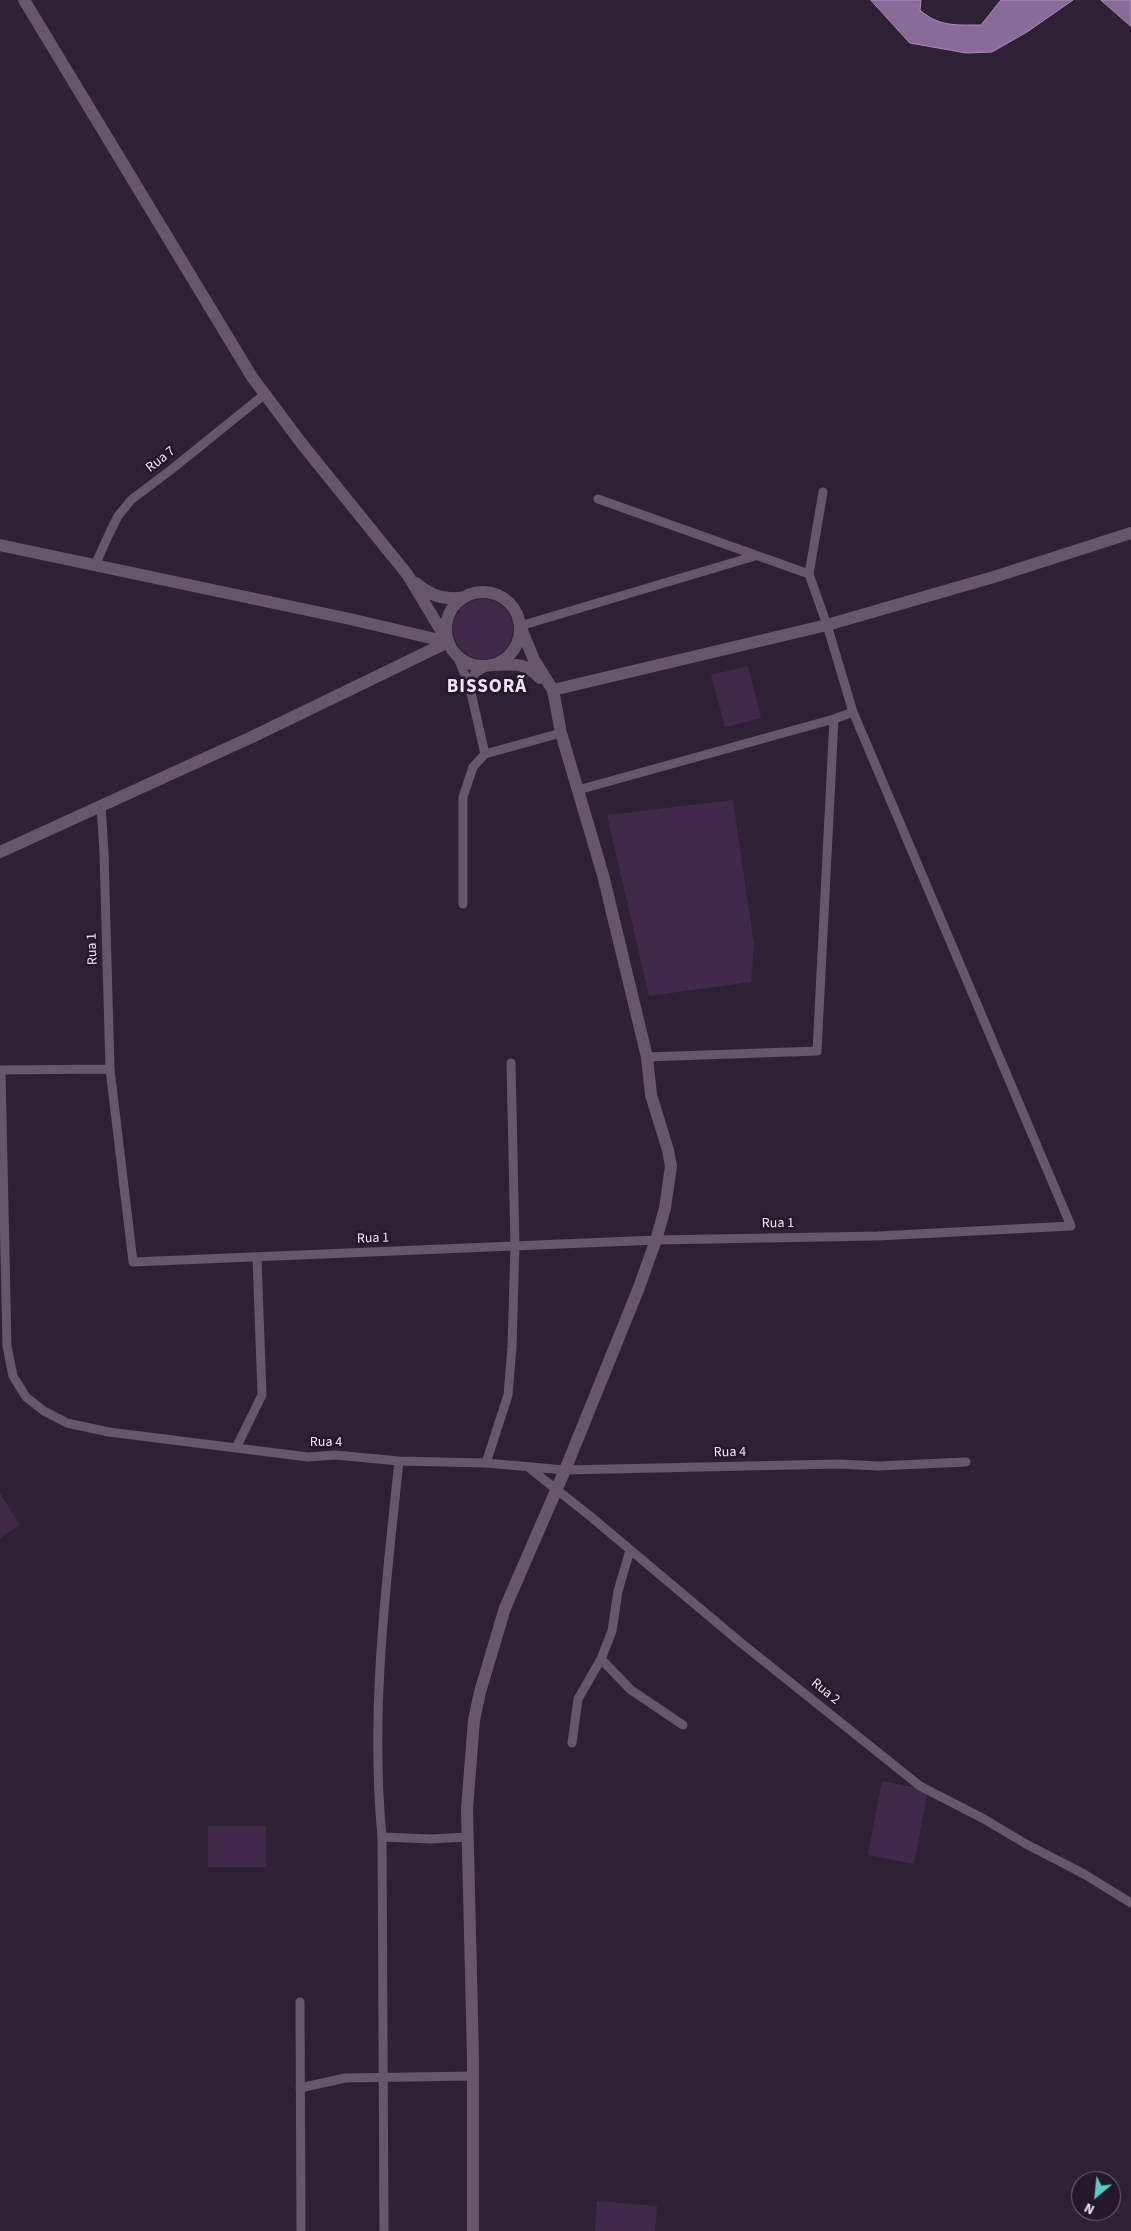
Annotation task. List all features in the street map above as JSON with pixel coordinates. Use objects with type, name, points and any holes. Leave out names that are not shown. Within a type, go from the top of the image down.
[{"type":"main road","points":[[24,0],[252,377],[302,444],[407,574],[456,654],[467,662],[489,665],[515,664],[530,668],[552,690]]},
{"type":"main road","points":[[552,690],[827,625],[997,576],[1131,533]]},
{"type":"main road","points":[[0,545],[350,618],[448,642]]},
{"type":"main road","points":[[407,574],[434,596],[449,599],[464,597]]},
{"type":"main road","points":[[448,642],[446,634],[447,618],[453,606],[464,597],[475,592],[485,591],[501,596],[514,607],[534,660],[552,690],[561,733],[603,875],[647,1057],[650,1095],[668,1150],[671,1166],[665,1208],[656,1240],[638,1290],[565,1470],[505,1608],[480,1692],[474,1720],[467,1837],[473,2076],[473,2231]]},
{"type":"main road","points":[[489,665],[502,661],[514,650],[518,642],[520,627]]},
{"type":"main road","points":[[0,852],[254,736],[448,642]]},
{"type":"street","name":"Rua 7","points":[[95,565],[118,516],[131,500],[172,470],[265,394]]},
{"type":"street","points":[[578,790],[834,720],[853,712],[827,625],[809,574],[823,492]]},
{"type":"street","points":[[598,499],[809,574]]},
{"type":"street","points":[[520,627],[755,556]]},
{"type":"street","points":[[456,654],[469,684],[485,754]]},
{"type":"street","points":[[469,684],[475,673],[489,665]]},
{"type":"street","name":"Rua 1","points":[[101,806],[110,1069],[133,1262],[656,1240],[878,1236],[1071,1226],[853,712]]},
{"type":"street","points":[[647,1057],[818,1052],[834,720]]},
{"type":"street","points":[[463,904],[463,797],[473,767],[485,754],[561,733]]},
{"type":"street","points":[[486,1463],[508,1395],[515,1246],[511,1063]]},
{"type":"street","points":[[0,1070],[110,1069]]},
{"type":"street","name":"Rua 4","points":[[0,1070],[3,1346],[13,1376],[26,1397],[44,1411],[67,1423],[109,1432],[308,1457],[335,1455],[399,1461],[486,1463],[565,1470],[839,1464],[878,1466],[966,1462]]},
{"type":"street","points":[[236,1448],[262,1395],[257,1257]]},
{"type":"street","points":[[384,2231],[382,1837],[378,1796],[381,1654],[399,1461]]},
{"type":"street","name":"Rua 2","points":[[528,1467],[748,1648],[920,1786],[984,1819],[1131,1902]]},
{"type":"street","points":[[572,1743],[578,1699],[601,1658],[612,1631],[618,1591],[630,1550]]},
{"type":"street","points":[[601,1658],[631,1690],[683,1725]]},
{"type":"street","points":[[382,1837],[431,1839],[467,1837]]},
{"type":"street","points":[[300,2002],[301,2231]]},
{"type":"street","points":[[300,2088],[345,2078],[473,2076]]},
{"type":"shaded area","points":[[871,0],[921,0],[920,10],[934,20],[956,25],[981,25],[1001,0],[1073,0],[1027,32],[992,52],[966,53],[910,43]]},
{"type":"shaded area","points":[[1101,0],[1131,0],[1131,26]]},
{"type":"shaded area","points":[[477,599],[489,599],[500,604],[508,612],[513,623],[511,641],[500,654],[489,659],[477,659],[466,654],[458,646],[453,635],[453,623],[458,612],[466,604]]},
{"type":"shaded area","points":[[748,666],[761,718],[725,727],[711,675]]},
{"type":"shaded area","points":[[733,800],[754,945],[751,982],[649,996],[607,815]]},
{"type":"shaded area","points":[[0,1493],[20,1525],[0,1538]]},
{"type":"shaded area","points":[[882,1781],[928,1790],[914,1864],[868,1855]]},
{"type":"shaded area","points":[[208,1826],[266,1826],[266,1867],[208,1867]]},
{"type":"shaded area","points":[[597,2201],[657,2206],[655,2231],[595,2231]]},
{"type":"district","name":"BISSORÃ","points":[[487,688]]}]
